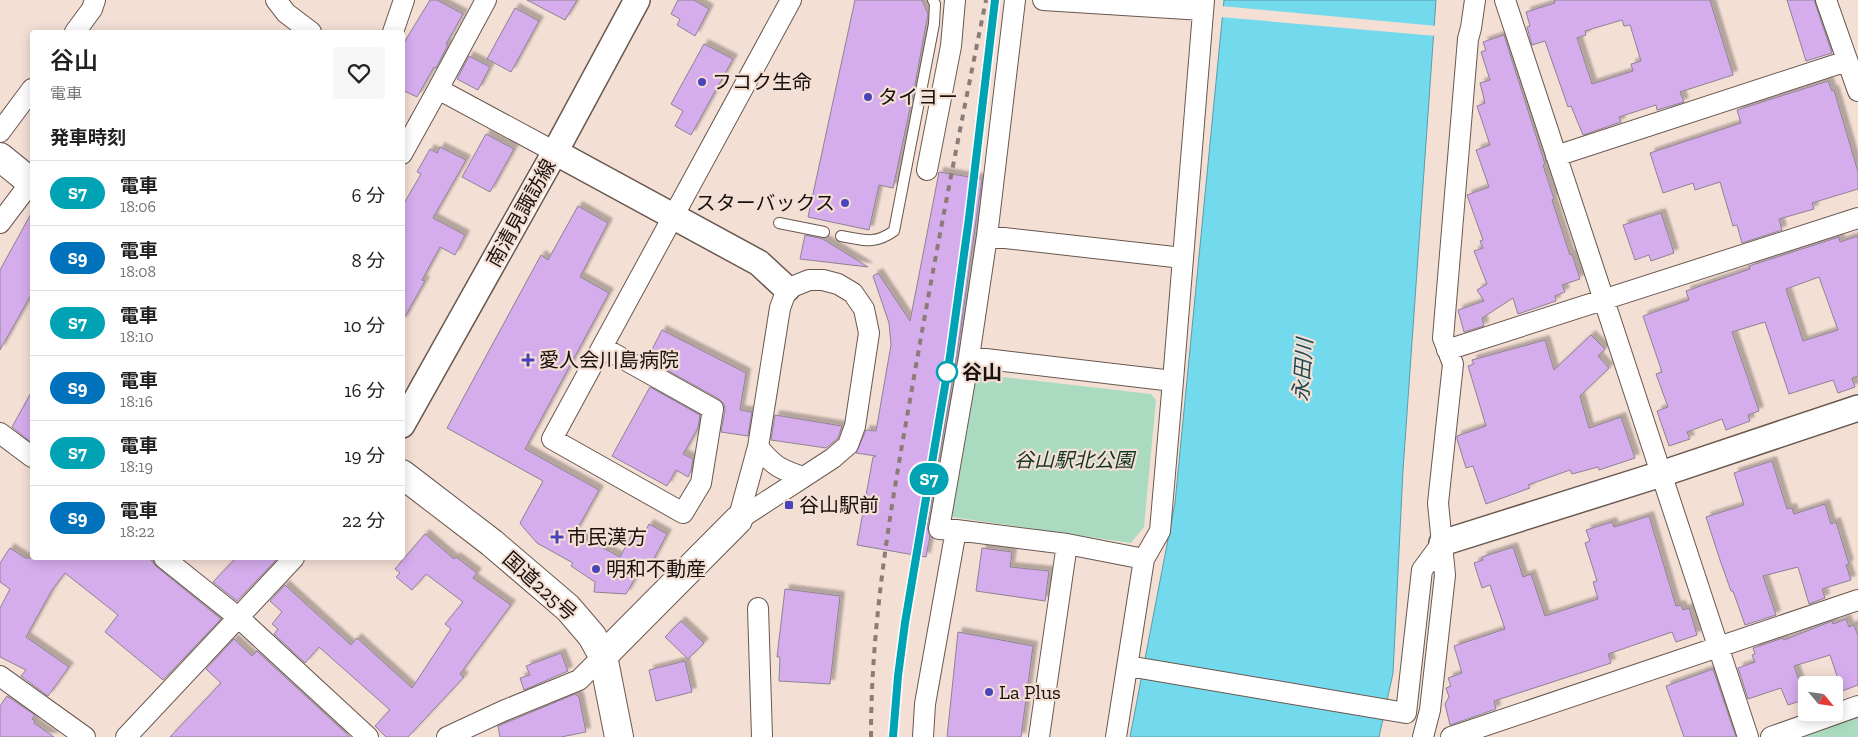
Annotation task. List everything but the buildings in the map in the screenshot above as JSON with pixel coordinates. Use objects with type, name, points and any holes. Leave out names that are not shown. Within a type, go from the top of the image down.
[{"type":"main road","points":[[0,157],[30,180]]},
{"type":"main road","name":"国道225号","points":[[405,476],[492,543],[568,608],[592,636],[603,656],[619,737]]},
{"type":"main road","points":[[603,656],[738,520]]},
{"type":"street","points":[[76,30],[92,9],[95,0]]},
{"type":"street","points":[[276,0],[286,13],[308,30]]},
{"type":"street","points":[[393,30],[404,0]]},
{"type":"street","points":[[405,149],[486,0]]},
{"type":"street","name":"南清見諏訪線","points":[[405,420],[555,152],[637,0]]},
{"type":"street","points":[[602,347],[713,408],[701,483],[683,513],[552,440],[602,347],[673,216],[791,0]]},
{"type":"street","points":[[927,170],[951,46],[955,0]]},
{"type":"street","points":[[1016,0],[970,357],[939,529],[1068,544],[1144,559]]},
{"type":"street","points":[[1043,0],[1204,5],[1160,531],[1144,559],[1116,737]]},
{"type":"street","points":[[1422,737],[1430,710],[1445,575],[1438,503],[1453,364],[1443,338],[1468,39],[1476,0]]},
{"type":"street","points":[[1505,0],[1748,737]]},
{"type":"street","points":[[1826,0],[1850,56],[1858,91]]},
{"type":"street","points":[[1556,156],[1850,56]]},
{"type":"street","points":[[438,90],[759,263],[788,289]]},
{"type":"street","points":[[0,132],[30,92]]},
{"type":"street","points":[[0,223],[30,185]]},
{"type":"street","points":[[1447,350],[1858,218]]},
{"type":"street","points":[[987,236],[1183,258]]},
{"type":"street","points":[[809,280],[824,280],[838,284],[853,293],[864,309],[869,333],[855,426],[848,445],[833,458],[738,520],[758,447],[780,308],[788,289],[809,280]]},
{"type":"street","points":[[970,357],[1173,381]]},
{"type":"street","points":[[1128,666],[1406,713],[1422,570],[1442,543],[1661,474],[1858,408]]},
{"type":"street","points":[[0,433],[30,456]]},
{"type":"street","points":[[758,447],[781,470],[803,477]]},
{"type":"street","points":[[923,737],[924,704],[956,530]]},
{"type":"street","points":[[1039,737],[1068,544]]},
{"type":"street","points":[[166,560],[239,618],[366,736]]},
{"type":"street","points":[[126,737],[292,560]]},
{"type":"street","points":[[1450,737],[1858,600]]},
{"type":"street","points":[[758,608],[762,737]]},
{"type":"street","points":[[447,737],[503,710],[579,680],[603,656]]},
{"type":"street","points":[[0,676],[85,737]]},
{"type":"street","points":[[1771,737],[1858,706]]},
{"type":"lane","points":[[841,236],[867,241],[882,239],[894,231],[934,24],[935,4],[932,0]]},
{"type":"lane","points":[[779,224],[824,232]]},
{"type":"green space","name":"谷山駅北公園","points":[[977,374],[1151,394],[1156,400],[1144,527],[1131,543],[952,517]]},
{"type":"green space","points":[[1858,709],[1858,737],[1776,737],[1823,721],[1843,721],[1843,714]]},
{"type":"water","name":"永田川","points":[[1224,0],[1436,0],[1403,470],[1393,673],[1379,737],[1130,737],[1175,503]]},
{"type":"pier","points":[[1221,6],[1437,26],[1436,36],[1220,17]]},
{"type":"railway","points":[[871,737],[874,652],[889,526],[928,300],[986,0]]},
{"type":"railway","points":[[893,737],[896,689],[909,594],[957,312],[995,0]]},
{"type":"train","name":"S7","points":[[893,737],[905,623],[950,356],[969,218],[995,0]]},
{"type":"place","name":"フコク生命","points":[[702,82]]},
{"type":"place","name":"タイヨー","points":[[868,97]]},
{"type":"place","name":"スターバックス","points":[[845,203]]},
{"type":"place","name":"愛人会川島病院","points":[[528,360]]},
{"type":"place","name":"谷山","points":[[947,372]]},
{"type":"place","name":"谷山駅前","points":[[789,505]]},
{"type":"place","name":"市民漢方","points":[[557,537]]},
{"type":"place","name":"明和不動産","points":[[596,569]]},
{"type":"place","name":"La Plus","points":[[989,692]]}]
